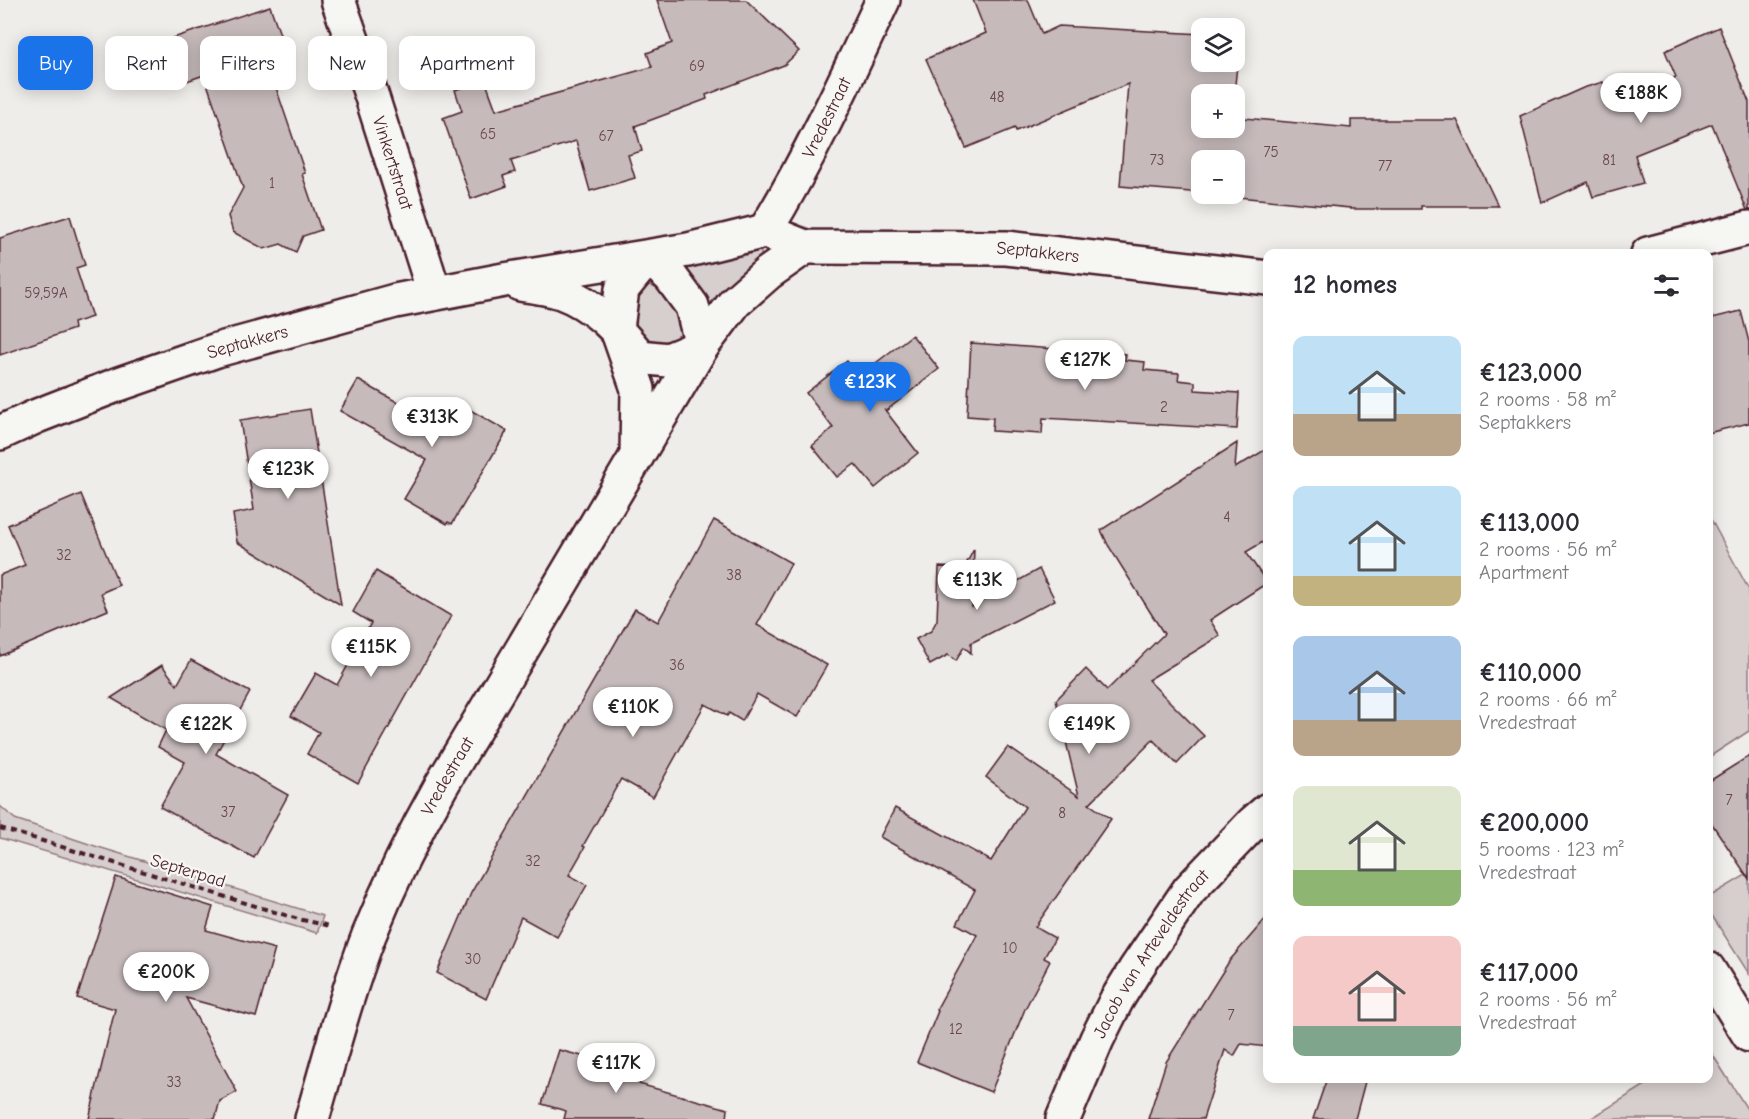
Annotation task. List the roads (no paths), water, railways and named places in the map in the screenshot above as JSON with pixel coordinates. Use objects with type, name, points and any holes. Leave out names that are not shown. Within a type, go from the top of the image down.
[{"type":"street","name":"Vinkertstraat","points":[[338,0],[371,94],[434,292]]},
{"type":"street","name":"Vredestraat","points":[[765,231],[829,115],[883,0]]},
{"type":"street","points":[[1667,249],[1749,228]]},
{"type":"street","name":"Septakkers","points":[[0,433],[119,384],[217,350],[395,301],[434,292],[688,250],[765,231],[806,246],[1006,248],[1263,277]]},
{"type":"street","points":[[702,346],[735,302],[768,273],[806,246]]},
{"type":"street","name":"Vredestraat","points":[[637,456],[638,389],[617,329],[621,290],[648,256]]},
{"type":"street","points":[[648,256],[670,276],[692,306],[702,346]]},
{"type":"street","name":"Septakkers","points":[[504,280],[561,292],[596,310],[617,329],[640,357],[668,360],[702,346]]},
{"type":"street","name":"Vredestraat","points":[[312,1119],[341,1016],[369,935],[403,855],[441,786],[702,346]]},
{"type":"street","name":"Jacob van Arteveldestraat","points":[[1063,1119],[1097,1039],[1135,970],[1189,890],[1263,814]]},
{"type":"street","points":[[1713,977],[1749,1035]]}]
